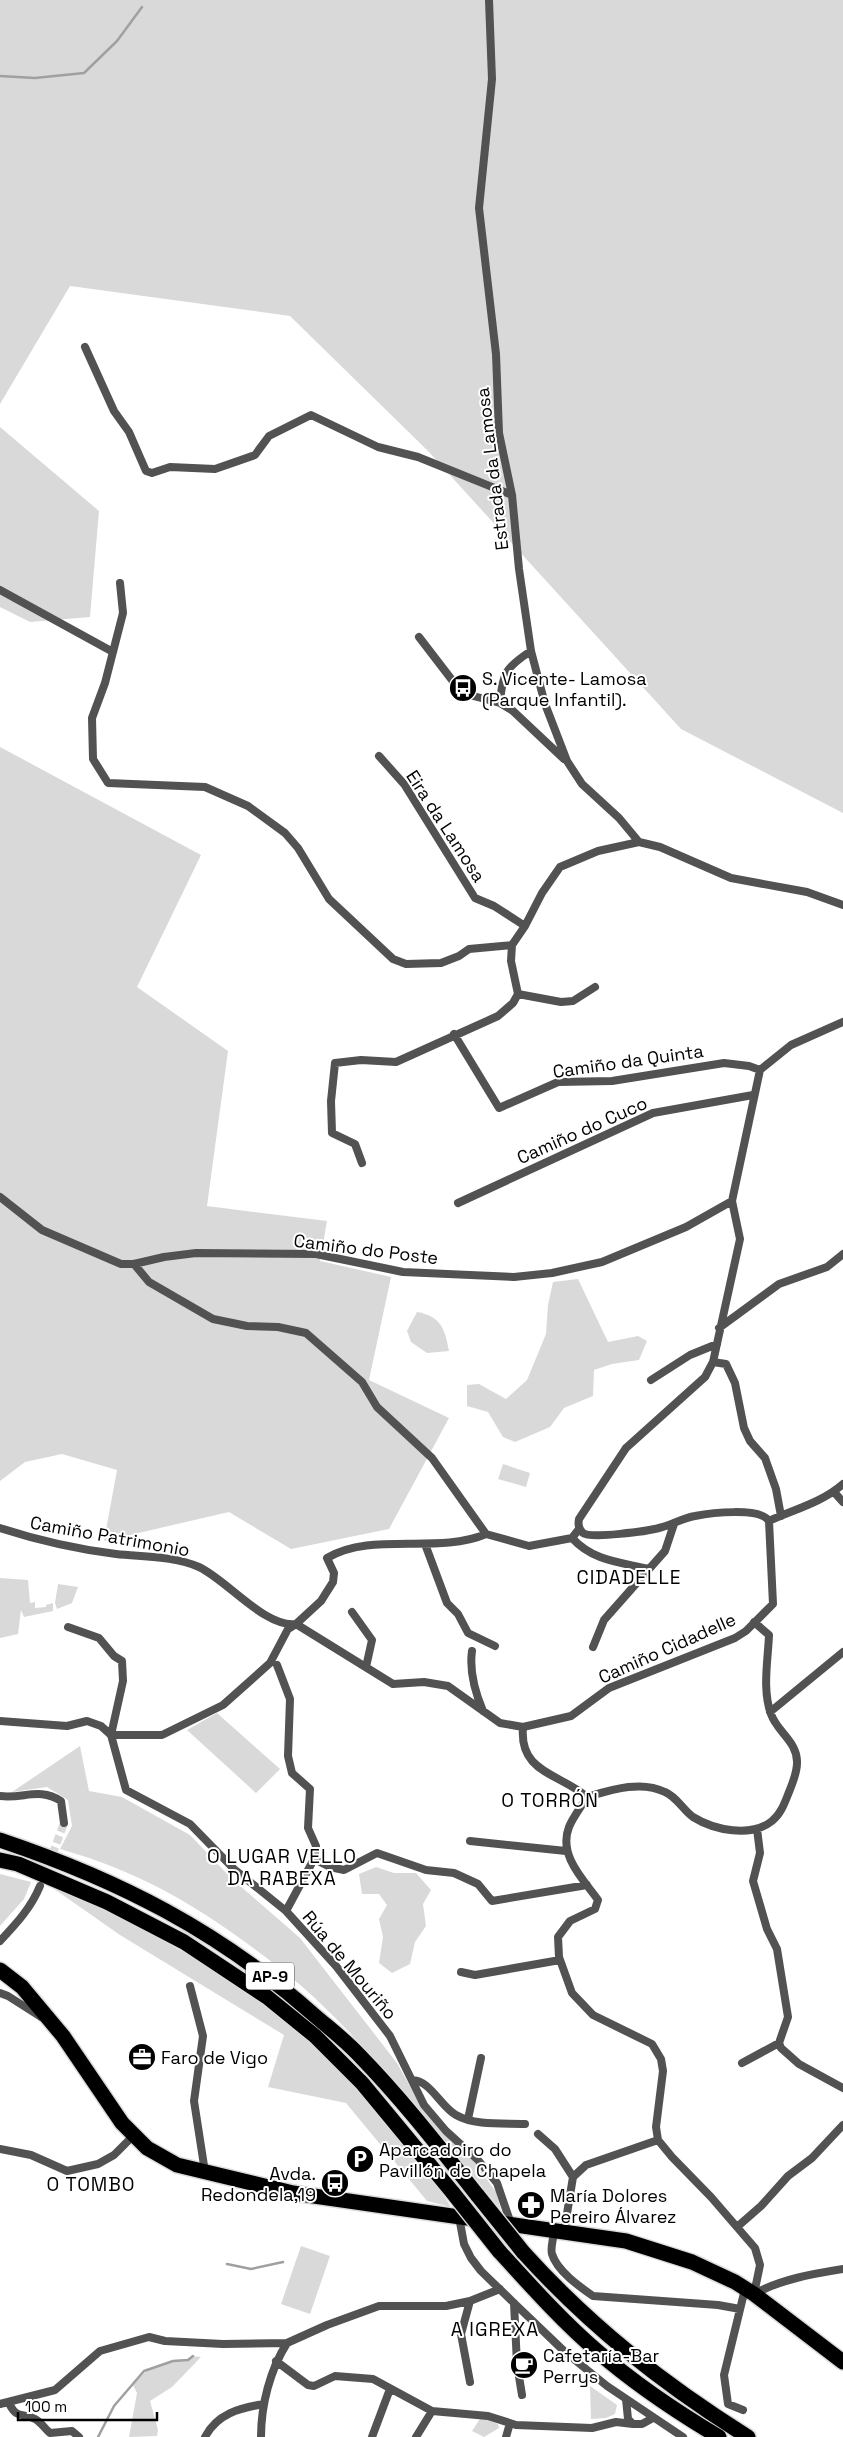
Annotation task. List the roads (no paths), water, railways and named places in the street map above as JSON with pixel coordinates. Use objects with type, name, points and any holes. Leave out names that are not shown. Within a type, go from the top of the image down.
[{"type":"highway","name":"AP-9","points":[[0,1840],[62,1861],[137,1894],[201,1930],[273,1979],[358,2053],[415,2116],[523,2252],[561,2294],[608,2337],[654,2375],[748,2437]]},
{"type":"highway","name":"AP-9","points":[[0,1860],[18,1864],[108,1902],[184,1942],[267,1998],[315,2036],[362,2083],[499,2250],[547,2303],[598,2351],[685,2416],[719,2437]]},
{"type":"highway","points":[[0,1970],[22,1987],[54,2025],[122,2123],[147,2148],[177,2165],[293,2193],[626,2241],[692,2262],[750,2292],[843,2362]]},
{"type":"highway","points":[[722,2421],[758,2437]]},
{"type":"street","name":"Estrada da Lamosa","points":[[489,0],[492,79],[479,208],[496,354],[499,434],[512,495],[518,569],[531,651],[546,704],[567,761],[582,784],[619,818],[639,842]]},
{"type":"street","points":[[85,347],[114,411],[130,432],[146,471],[152,473],[170,467],[215,469],[254,456],[269,436],[311,415],[378,447],[418,457],[512,495]]},
{"type":"street","points":[[120,583],[124,613],[105,683],[92,718],[93,758],[108,784],[205,787],[248,806],[285,833],[298,848],[329,899],[393,959],[406,964],[441,963],[459,956],[469,949],[512,945]]},
{"type":"street","points":[[0,590],[113,652]]},
{"type":"street","points":[[419,637],[462,693],[500,703],[533,727],[567,761]]},
{"type":"street","points":[[500,703],[502,680],[511,664],[531,651]]},
{"type":"street","name":"Eira da Lamosa","points":[[379,756],[404,784],[475,898],[494,906],[525,926]]},
{"type":"street","points":[[362,1163],[355,1144],[332,1133],[331,1101],[335,1063],[361,1060],[396,1062],[422,1052],[454,1034],[477,1027],[498,1016],[513,1003],[518,994],[512,961],[512,945],[525,926],[542,893],[560,867],[598,851],[639,842],[660,847],[731,878],[807,892],[843,905]]},
{"type":"street","points":[[518,994],[561,1002],[573,1001],[595,987]]},
{"type":"street","points":[[0,1721],[67,1726],[87,1721],[101,1726],[111,1735],[162,1734],[223,1705],[270,1663],[283,1635],[321,1601],[334,1582],[334,1573],[327,1558],[338,1551],[355,1547],[425,1544],[474,1539],[486,1534],[529,1546],[572,1538],[579,1529],[579,1519],[626,1448],[705,1377],[713,1362],[740,1239],[732,1201],[753,1095],[760,1070],[791,1045],[843,1022]]},
{"type":"street","name":"Camiño da Quinta","points":[[454,1034],[498,1108],[558,1082],[612,1081],[724,1063],[749,1066],[760,1070]]},
{"type":"street","name":"Camiño do Cuco","points":[[458,1203],[652,1113],[753,1095]]},
{"type":"street","name":"Camiño do Poste","points":[[0,1198],[42,1230],[121,1264],[134,1264],[164,1257],[196,1253],[316,1254],[403,1272],[514,1277],[552,1273],[602,1262],[686,1227],[732,1201]]},
{"type":"street","points":[[719,1328],[778,1284],[827,1267],[843,1254]]},
{"type":"street","points":[[134,1264],[149,1282],[213,1318],[247,1326],[278,1327],[306,1333],[362,1382],[377,1407],[432,1458],[486,1534]]},
{"type":"street","points":[[651,1380],[690,1355],[717,1344]]},
{"type":"street","points":[[713,1362],[726,1364],[735,1384],[744,1428],[750,1441],[765,1458],[776,1489],[781,1516]]},
{"type":"street","points":[[579,1529],[586,1534],[641,1532],[674,1524],[694,1516],[733,1512],[762,1516],[769,1521],[810,1505],[834,1492],[843,1484]]},
{"type":"street","points":[[834,1492],[843,1502]]},
{"type":"street","name":"Camiño Cidadelle","points":[[523,1726],[571,1716],[609,1688],[735,1638],[746,1631],[773,1604],[769,1521]]},
{"type":"street","points":[[593,1647],[604,1620],[665,1550],[674,1524]]},
{"type":"street","name":"Camiño Patrimonio","points":[[0,1528],[87,1550],[178,1561],[199,1567],[221,1580],[251,1606],[287,1625],[296,1624],[394,1684],[424,1682],[448,1686],[500,1723],[523,1726]]},
{"type":"street","points":[[572,1538],[584,1551],[602,1559],[649,1569]]},
{"type":"street","points":[[425,1544],[448,1603],[458,1614],[468,1633],[495,1646]]},
{"type":"street","points":[[352,1612],[372,1640],[366,1667]]},
{"type":"street","points":[[742,2410],[728,2404],[724,2376],[740,2309],[750,2292],[760,2264],[755,2248],[712,2197],[658,2140],[656,2127],[663,2071],[661,2059],[652,2044],[593,2015],[572,1993],[560,1960],[558,1937],[570,1921],[595,1909],[598,1900],[576,1870],[566,1851],[568,1828],[587,1797],[620,1788],[643,1787],[664,1791],[692,1816],[713,1827],[728,1830],[757,1829],[772,1821],[783,1807],[796,1774],[798,1760],[793,1745],[774,1724],[770,1712],[767,1696],[769,1635],[754,1622]]},
{"type":"street","points":[[68,1628],[99,1638],[114,1656],[122,1661],[123,1681],[111,1735]]},
{"type":"street","points":[[472,1651],[470,1664],[473,1681],[483,1712]]},
{"type":"street","points":[[770,1712],[843,1652]]},
{"type":"street","points":[[277,1665],[290,1699],[288,1756],[292,1773],[310,1789],[308,1828],[316,1846],[314,1859],[286,1911]]},
{"type":"street","points":[[523,1726],[521,1742],[528,1759],[550,1775],[587,1797]]},
{"type":"street","name":"Rúa de Mouriño","points":[[111,1735],[126,1790],[190,1824],[234,1868],[286,1911],[336,1966],[390,2036],[424,2105],[446,2131],[478,2160],[497,2183],[510,2224]]},
{"type":"street","points":[[0,1796],[15,1797],[30,1794],[49,1794],[61,1801],[64,1823]]},
{"type":"street","points":[[757,1829],[760,1853],[753,1881],[767,1929],[777,1948],[788,2017],[779,2043],[783,2052],[799,2064],[843,2088]]},
{"type":"street","points":[[470,1841],[566,1851]]},
{"type":"street","points":[[314,1859],[344,1870],[377,1853],[426,1870],[454,1873],[478,1884],[492,1901],[587,1885]]},
{"type":"street","points":[[0,1941],[29,1909],[40,1886]]},
{"type":"street","points":[[461,1972],[475,1976],[560,1960]]},
{"type":"street","points":[[190,1986],[203,2036],[194,2101],[205,2172]]},
{"type":"street","points":[[0,1993],[54,2025]]},
{"type":"street","points":[[742,2062],[779,2043]]},
{"type":"street","points":[[468,2119],[481,2058]]},
{"type":"street","points":[[412,2080],[417,2080],[455,2115],[468,2119],[525,2124]]},
{"type":"street","points":[[736,2227],[761,2206],[788,2176],[812,2158],[843,2125]]},
{"type":"street","points":[[538,2134],[555,2149],[573,2177]]},
{"type":"street","points":[[0,2149],[31,2155],[67,2171],[98,2164],[114,2155],[134,2135]]},
{"type":"street","points":[[658,2140],[586,2165],[573,2177],[552,2253],[558,2264],[578,2285],[594,2296],[718,2305],[740,2309]]},
{"type":"street","points":[[459,2217],[464,2244],[471,2258],[481,2271],[564,2352],[680,2436]]},
{"type":"street","points":[[750,2292],[789,2280],[843,2269]]},
{"type":"street","points":[[4,2403],[55,2390],[100,2351],[149,2337],[166,2341],[223,2344],[287,2343],[327,2325],[379,2306],[446,2306],[500,2289]]},
{"type":"street","points":[[470,2300],[461,2334],[470,2382]]},
{"type":"street","points":[[514,2303],[517,2364],[522,2395]]},
{"type":"street","points":[[261,2437],[264,2404],[276,2361],[287,2343]]},
{"type":"street","points":[[276,2361],[308,2385],[314,2386],[335,2376],[373,2379],[432,2411],[488,2416],[510,2423],[592,2428],[616,2422],[627,2415]]},
{"type":"street","points":[[372,2437],[390,2389]]},
{"type":"street","points":[[626,2398],[627,2415],[633,2424]]},
{"type":"street","points":[[4,2403],[19,2416],[36,2419],[50,2433],[72,2431],[79,2437]]},
{"type":"street","points":[[205,2437],[211,2425],[225,2415],[241,2408],[264,2404]]},
{"type":"street","points":[[416,2437],[432,2411]]},
{"type":"street","points":[[616,2422],[642,2424],[653,2418]]},
{"type":"street","points":[[506,2437],[510,2423]]},
{"type":"waterway","points":[[0,76],[35,78],[84,73],[117,41],[142,7]]},
{"type":"waterway","points":[[227,2264],[251,2269],[283,2262]]},
{"type":"waterway","points":[[98,2437],[114,2406],[144,2371],[173,2361],[188,2360],[193,2356]]},
{"type":"tunnel","points":[[44,1877],[64,1823]]},
{"type":"place","name":"S. Vicente- Lamosa (Parque Infantil).","points":[[463,688]]},
{"type":"place","name":"Faro de Vigo","points":[[142,2057]]},
{"type":"place","name":"Aparcadoiro do Pavillón de Chapela","points":[[360,2159]]},
{"type":"place","name":"Avda. Redondela,19","points":[[335,2183]]},
{"type":"place","name":"María Dolores Pereiro Álvarez","points":[[531,2205]]},
{"type":"place","name":"Cafetaría-Bar Perrys","points":[[524,2365]]},
{"type":"district","name":"CIDADELLE","points":[[629,1577]]},
{"type":"district","name":"O TORRÓN","points":[[550,1800]]},
{"type":"district","name":"O LUGAR VELLO DA RABEXA","points":[[282,1867]]},
{"type":"district","name":"O TOMBO","points":[[91,2184]]},
{"type":"district","name":"A IGREXA","points":[[495,2329]]}]
